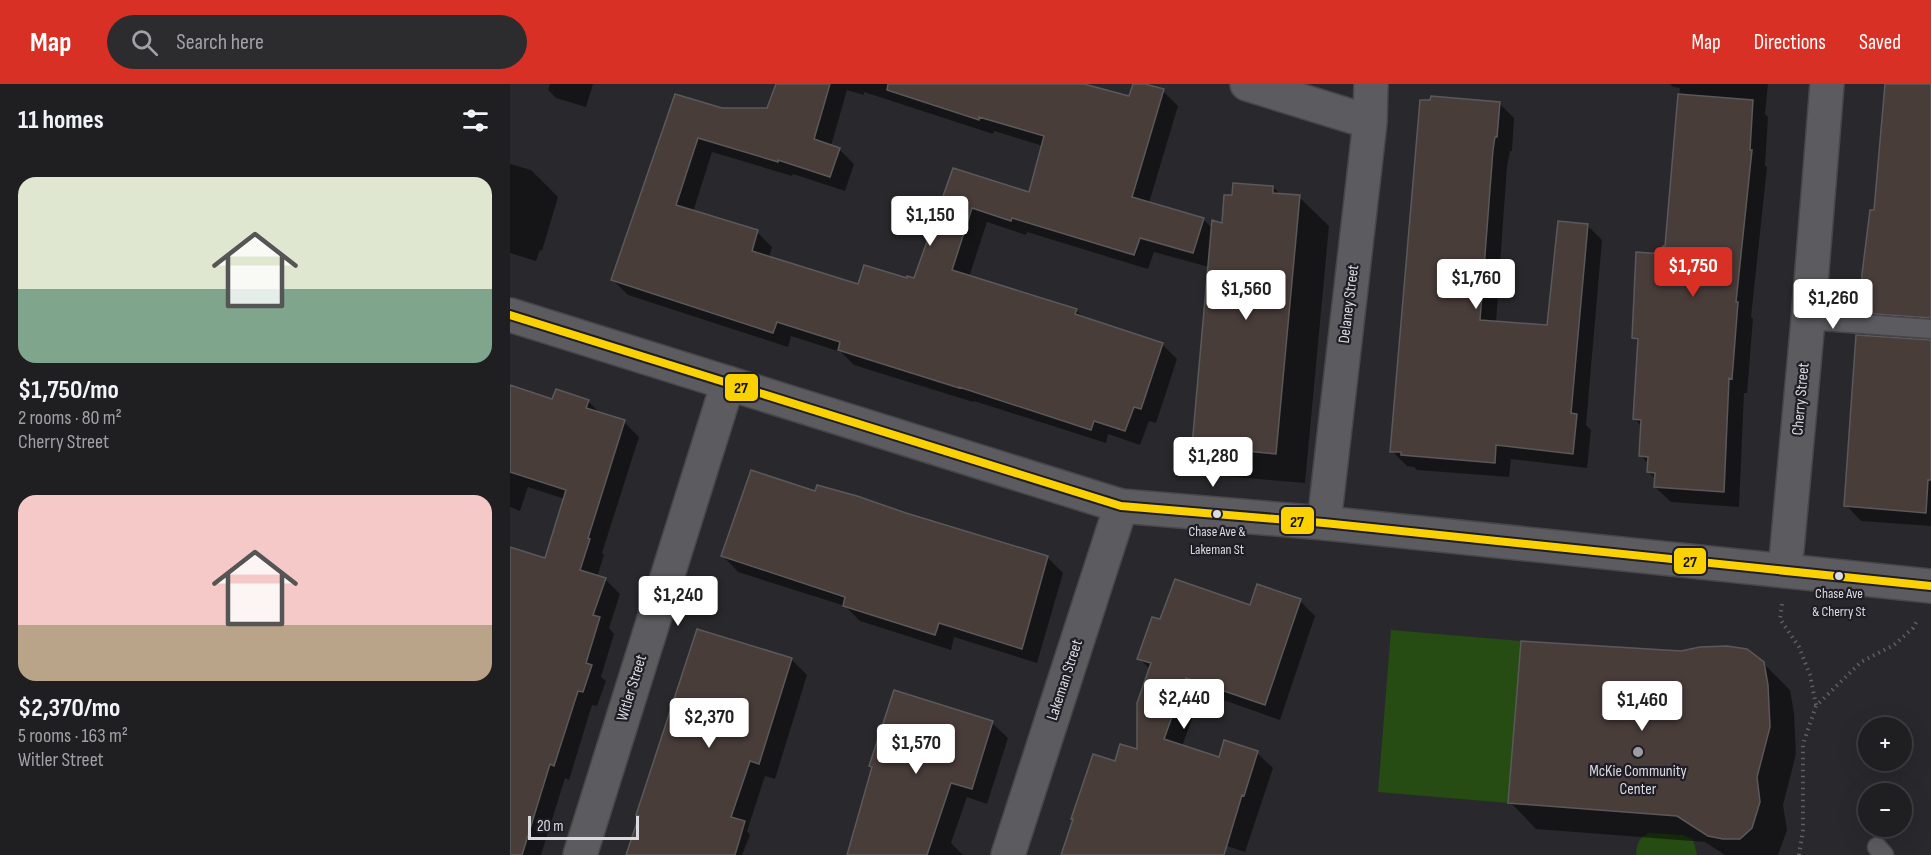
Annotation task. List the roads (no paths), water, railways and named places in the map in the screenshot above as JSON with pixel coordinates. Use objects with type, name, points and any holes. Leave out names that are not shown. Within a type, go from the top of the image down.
[{"type":"street","points":[[1247,84],[1370,122]]},
{"type":"street","name":"Delaney Street","points":[[1324,523],[1370,122],[1371,84]]},
{"type":"street","name":"Cherry Street","points":[[1785,571],[1827,84]]},
{"type":"street","points":[[510,315],[1121,506],[1324,523],[1785,571],[1927,599]]},
{"type":"street","name":"Witler Street","points":[[580,855],[728,383]]},
{"type":"street","name":"Lakeman Street","points":[[1008,855],[1121,506]]},
{"type":"lane","points":[[1808,320],[1931,329]]},
{"type":"place","name":"Chase Ave & Lakeman St","points":[[1217,514]]},
{"type":"place","name":"Chase Ave & Cherry St","points":[[1839,576]]},
{"type":"place","name":"McKie Community Center","points":[[1638,752]]}]
